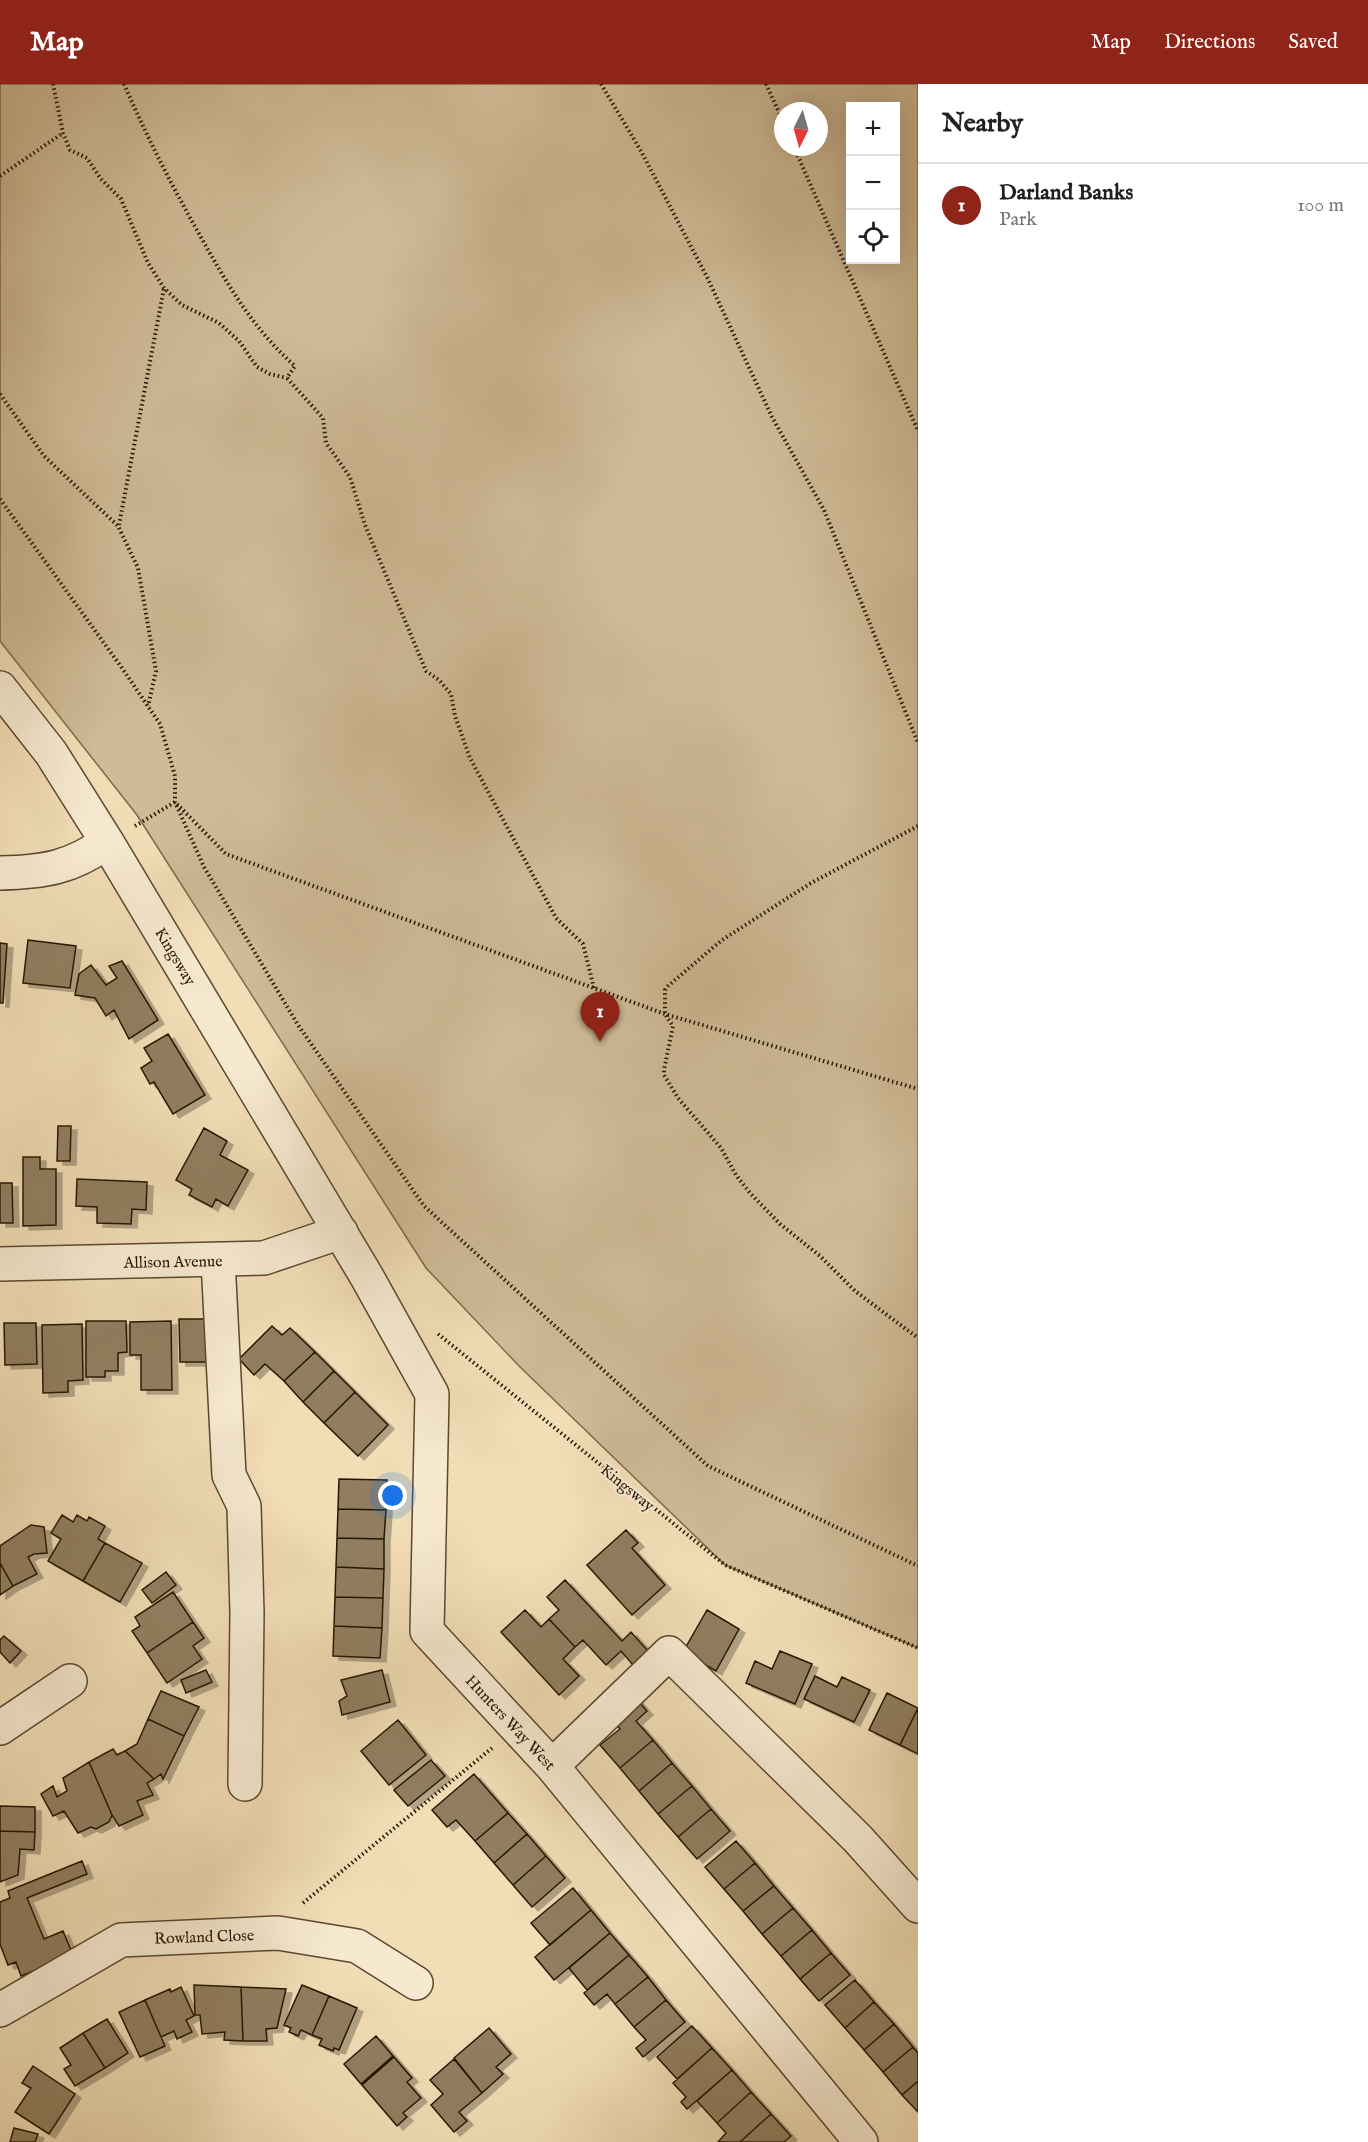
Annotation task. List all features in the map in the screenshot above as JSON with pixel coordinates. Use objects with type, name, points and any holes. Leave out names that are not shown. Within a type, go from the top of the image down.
[{"type":"street","name":"Kingsway","points":[[0,688],[51,753],[108,842],[340,1232]]},
{"type":"street","points":[[0,873],[33,872],[69,864],[89,855],[108,842]]},
{"type":"street","name":"Allison Avenue","points":[[0,1264],[264,1258],[340,1232]]},
{"type":"street","name":"Hunters Way West","points":[[340,1232],[432,1394],[427,1631],[552,1766],[857,2141]]},
{"type":"street","points":[[218,1260],[229,1475],[244,1506],[247,1613],[245,1784]]},
{"type":"street","points":[[552,1766],[669,1653],[858,1839],[918,1906]]},
{"type":"street","points":[[0,1728],[70,1681]]},
{"type":"street","name":"Rowland Close","points":[[0,2010],[121,1940],[278,1933],[357,1946],[416,1983]]},
{"type":"path","points":[[53,84],[63,133],[70,150],[87,158],[101,179],[121,199],[148,262],[164,288],[182,305],[219,323],[239,341],[257,367],[270,374],[287,378],[323,418],[326,443],[350,477],[364,525],[426,671],[439,680],[451,694],[455,716],[470,759],[556,918],[583,944],[594,988]]},
{"type":"path","points":[[124,84],[171,183],[233,293],[279,351],[295,366],[287,378]]},
{"type":"path","points":[[601,84],[641,151],[703,269],[772,417],[824,510],[918,743]]},
{"type":"path","points":[[766,84],[774,102]]},
{"type":"path","points":[[0,176],[63,133]]},
{"type":"path","points":[[798,156],[918,431]]},
{"type":"path","points":[[118,526],[164,288]]},
{"type":"path","points":[[0,394],[44,456],[118,526],[138,568],[156,671],[147,706]]},
{"type":"path","points":[[0,499],[160,724],[175,776],[175,802],[204,867],[298,1025],[424,1206],[708,1466],[918,1566]]},
{"type":"path","points":[[175,802],[225,854],[665,1014],[918,1089]]},
{"type":"path","points":[[108,842],[175,802]]},
{"type":"path","points":[[918,826],[811,883],[722,940],[664,990],[665,1014],[673,1026],[664,1070],[665,1077],[678,1098],[721,1148],[746,1189],[780,1224],[820,1256],[855,1291],[918,1338]]},
{"type":"path","name":"Kingsway","points":[[431,1328],[725,1565],[918,1648]]},
{"type":"path","points":[[265,1934],[515,1728]]},
{"type":"shaded area","points":[[0,84],[918,84],[918,1648],[725,1565],[519,1366],[426,1268],[137,815],[0,641]]},
{"type":"building","points":[[28,940],[76,946],[70,988],[23,983]]},
{"type":"building","points":[[0,943],[7,944],[3,1003],[0,1003]]},
{"type":"building","points":[[122,961],[158,1020],[129,1039],[114,1010],[106,1016],[95,998],[75,995],[79,974],[91,965],[106,985],[117,978],[109,966]]},
{"type":"building","points":[[168,1034],[205,1095],[173,1114],[154,1082],[150,1084],[141,1068],[152,1061],[144,1048]]},
{"type":"building","points":[[58,1126],[71,1126],[70,1161],[57,1161]]},
{"type":"building","points":[[204,1128],[227,1141],[220,1155],[248,1170],[228,1206],[216,1199],[212,1207],[189,1195],[192,1189],[176,1180]]},
{"type":"building","points":[[23,1157],[40,1157],[40,1169],[56,1169],[56,1225],[23,1226]]},
{"type":"building","points":[[77,1179],[147,1182],[146,1210],[132,1209],[131,1224],[97,1223],[97,1207],[76,1206]]},
{"type":"building","points":[[0,1183],[12,1183],[13,1223],[0,1223]]},
{"type":"building","points":[[179,1319],[220,1319],[220,1362],[180,1362]]},
{"type":"building","points":[[86,1321],[126,1321],[127,1352],[118,1353],[118,1371],[105,1371],[105,1377],[86,1377]]},
{"type":"building","points":[[171,1321],[172,1390],[141,1390],[141,1355],[130,1355],[130,1322]]},
{"type":"building","points":[[4,1323],[36,1323],[37,1364],[5,1365]]},
{"type":"building","points":[[82,1324],[83,1380],[68,1381],[68,1392],[43,1393],[42,1325]]},
{"type":"building","points":[[272,1326],[282,1335],[290,1328],[315,1352],[284,1381],[265,1364],[254,1375],[239,1359]]},
{"type":"building","points":[[315,1352],[334,1371],[303,1402],[284,1381]]},
{"type":"building","points":[[334,1371],[355,1392],[324,1423],[303,1402]]},
{"type":"building","points":[[355,1392],[388,1425],[358,1456],[324,1423]]},
{"type":"building","points":[[339,1479],[387,1480],[386,1510],[338,1509]]},
{"type":"building","points":[[338,1509],[386,1510],[384,1539],[337,1538]]},
{"type":"building","points":[[62,1515],[73,1522],[77,1515],[87,1521],[89,1517],[105,1526],[98,1539],[105,1543],[83,1581],[48,1561],[61,1539],[51,1533]]},
{"type":"building","points":[[31,1525],[44,1527],[47,1553],[28,1557],[37,1574],[13,1586],[0,1563],[0,1546]]},
{"type":"building","points":[[626,1530],[638,1543],[632,1548],[665,1585],[632,1615],[587,1565]]},
{"type":"building","points":[[337,1538],[384,1539],[384,1569],[336,1567]]},
{"type":"building","points":[[105,1543],[142,1563],[120,1602],[83,1581]]},
{"type":"building","points":[[0,1563],[13,1586],[0,1595]]},
{"type":"building","points":[[336,1567],[384,1569],[383,1598],[335,1597]]},
{"type":"building","points":[[166,1572],[176,1585],[152,1603],[142,1590]]},
{"type":"building","points":[[565,1580],[622,1641],[631,1632],[648,1651],[633,1665],[621,1651],[606,1665],[583,1640],[575,1647],[549,1619],[559,1610],[547,1597]]},
{"type":"building","points":[[173,1592],[193,1622],[147,1653],[132,1631],[140,1626],[135,1617]]},
{"type":"building","points":[[335,1597],[383,1598],[382,1628],[334,1626]]},
{"type":"building","points":[[525,1610],[541,1627],[549,1619],[575,1647],[563,1659],[579,1676],[559,1695],[501,1632]]},
{"type":"building","points":[[707,1610],[739,1629],[716,1671],[683,1652]]},
{"type":"building","points":[[193,1622],[204,1638],[193,1646],[202,1659],[167,1683],[147,1653]]},
{"type":"building","points":[[334,1626],[382,1628],[380,1658],[333,1656]]},
{"type":"building","points":[[4,1636],[21,1651],[10,1663],[0,1652],[0,1640]]},
{"type":"building","points":[[780,1651],[812,1664],[795,1704],[746,1683],[755,1661],[772,1669]]},
{"type":"building","points":[[206,1670],[212,1682],[186,1693],[181,1680]]},
{"type":"building","points":[[382,1670],[390,1702],[342,1715],[339,1701],[347,1696],[341,1680]]},
{"type":"building","points":[[815,1676],[837,1687],[842,1677],[870,1690],[854,1722],[804,1699]]},
{"type":"building","points":[[161,1691],[199,1707],[184,1736],[148,1719]]},
{"type":"building","points":[[887,1693],[918,1708],[900,1745],[869,1730]]},
{"type":"building","points":[[635,1697],[647,1711],[636,1721],[653,1740],[620,1768],[600,1745],[620,1729],[611,1718]]},
{"type":"building","points":[[918,1708],[918,1754],[900,1745]]},
{"type":"building","points":[[148,1719],[184,1736],[163,1779],[161,1774],[154,1779],[125,1751],[137,1744]]},
{"type":"building","points":[[398,1720],[426,1755],[389,1785],[361,1751]]},
{"type":"building","points":[[653,1740],[672,1763],[639,1791],[620,1768]]},
{"type":"building","points":[[113,1749],[117,1755],[125,1751],[154,1779],[147,1783],[153,1795],[137,1801],[143,1815],[119,1826],[89,1762]]},
{"type":"building","points":[[431,1760],[445,1776],[408,1806],[394,1790]]},
{"type":"building","points":[[89,1762],[112,1815],[109,1822],[96,1829],[91,1827],[78,1833],[64,1811],[53,1816],[41,1794],[53,1786],[57,1797],[67,1791],[63,1778]]},
{"type":"building","points":[[672,1763],[692,1786],[658,1814],[639,1791]]},
{"type":"building","points":[[474,1774],[508,1813],[475,1841],[456,1820],[447,1827],[432,1810]]},
{"type":"building","points":[[692,1786],[711,1809],[678,1837],[658,1814]]},
{"type":"building","points":[[0,1806],[35,1807],[35,1832],[0,1831]]},
{"type":"building","points":[[711,1809],[730,1831],[697,1859],[678,1837]]},
{"type":"building","points":[[508,1813],[527,1834],[494,1863],[475,1841]]},
{"type":"building","points":[[0,1831],[35,1832],[34,1850],[20,1849],[18,1875],[0,1882]]},
{"type":"building","points":[[527,1834],[546,1856],[513,1885],[494,1863]]},
{"type":"building","points":[[736,1841],[755,1863],[724,1889],[705,1867]]},
{"type":"building","points":[[546,1856],[565,1878],[532,1907],[513,1885]]},
{"type":"building","points":[[82,1861],[87,1874],[27,1898],[44,1939],[63,1931],[73,1955],[21,1976],[16,1962],[8,1965],[0,1944],[0,1902],[10,1898],[8,1891]]},
{"type":"building","points":[[755,1863],[774,1886],[743,1911],[724,1889]]},
{"type":"building","points":[[774,1886],[793,1908],[762,1934],[743,1911]]},
{"type":"building","points":[[573,1888],[591,1910],[550,1945],[531,1923]]},
{"type":"building","points":[[793,1908],[812,1930],[781,1956],[762,1934]]},
{"type":"building","points":[[591,1910],[610,1933],[554,1980],[535,1957]]},
{"type":"building","points":[[812,1930],[831,1953],[800,1979],[781,1956]]},
{"type":"building","points":[[610,1933],[629,1955],[587,1990],[569,1968]]},
{"type":"building","points":[[831,1953],[850,1975],[819,2001],[800,1979]]},
{"type":"building","points":[[629,1955],[648,1977],[615,2004],[607,1994],[594,2005],[584,1993]]},
{"type":"building","points":[[648,1977],[666,2000],[634,2027],[615,2004]]},
{"type":"building","points":[[855,1980],[874,2002],[845,2028],[825,2005]]},
{"type":"building","points":[[194,1985],[241,1987],[243,2041],[224,2040],[225,2032],[202,2034],[200,2015],[195,2015]]},
{"type":"building","points":[[302,1985],[329,1996],[312,2035],[301,2030],[298,2036],[289,2032],[291,2028],[284,2025]]},
{"type":"building","points":[[181,1987],[194,2016],[186,2020],[192,2032],[177,2039],[174,2031],[161,2037],[145,2000],[170,1989],[171,1992]]},
{"type":"building","points":[[241,1987],[286,1989],[277,2028],[266,2029],[267,2041],[243,2041]]},
{"type":"building","points":[[329,1996],[357,2008],[339,2050],[334,2048],[333,2051],[319,2045],[322,2039],[312,2035]]},
{"type":"building","points":[[145,2000],[165,2046],[140,2057],[119,2012]]},
{"type":"building","points":[[666,2000],[685,2022],[643,2057],[636,2048],[646,2040],[634,2027]]},
{"type":"building","points":[[874,2002],[894,2024],[864,2050],[845,2028]]},
{"type":"building","points":[[107,2019],[128,2053],[105,2068],[83,2033]]},
{"type":"building","points":[[894,2024],[913,2047],[883,2072],[864,2050]]},
{"type":"building","points":[[692,2026],[712,2048],[677,2079],[657,2057]]},
{"type":"building","points":[[489,2028],[511,2054],[496,2067],[503,2074],[482,2093],[454,2058]]},
{"type":"building","points":[[83,2033],[105,2068],[75,2086],[64,2069],[71,2065],[60,2048]]},
{"type":"building","points":[[376,2036],[393,2056],[361,2084],[344,2064]]},
{"type":"building","points":[[913,2047],[918,2053],[918,2081],[902,2095],[883,2072]]},
{"type":"building","points":[[712,2048],[732,2070],[687,2109],[681,2102],[686,2097],[673,2083]]},
{"type":"building","points":[[394,2057],[412,2078],[407,2082],[421,2098],[403,2113],[407,2117],[397,2126],[362,2085]]},
{"type":"building","points":[[454,2059],[482,2093],[459,2112],[467,2121],[454,2132],[431,2105],[443,2094],[430,2080]]},
{"type":"building","points":[[33,2066],[75,2094],[49,2134],[15,2112],[31,2088],[22,2083]]},
{"type":"building","points":[[732,2070],[751,2092],[717,2123],[697,2101]]},
{"type":"building","points":[[918,2081],[918,2112],[902,2095]]},
{"type":"building","points":[[751,2092],[771,2114],[740,2142],[718,2142],[726,2133],[717,2123]]},
{"type":"building","points":[[771,2114],[791,2136],[784,2142],[740,2142]]},
{"type":"building","points":[[14,2128],[38,2134],[35,2142],[10,2142]]},
{"type":"place","name":"Darland Banks","points":[[600,1042]]}]
